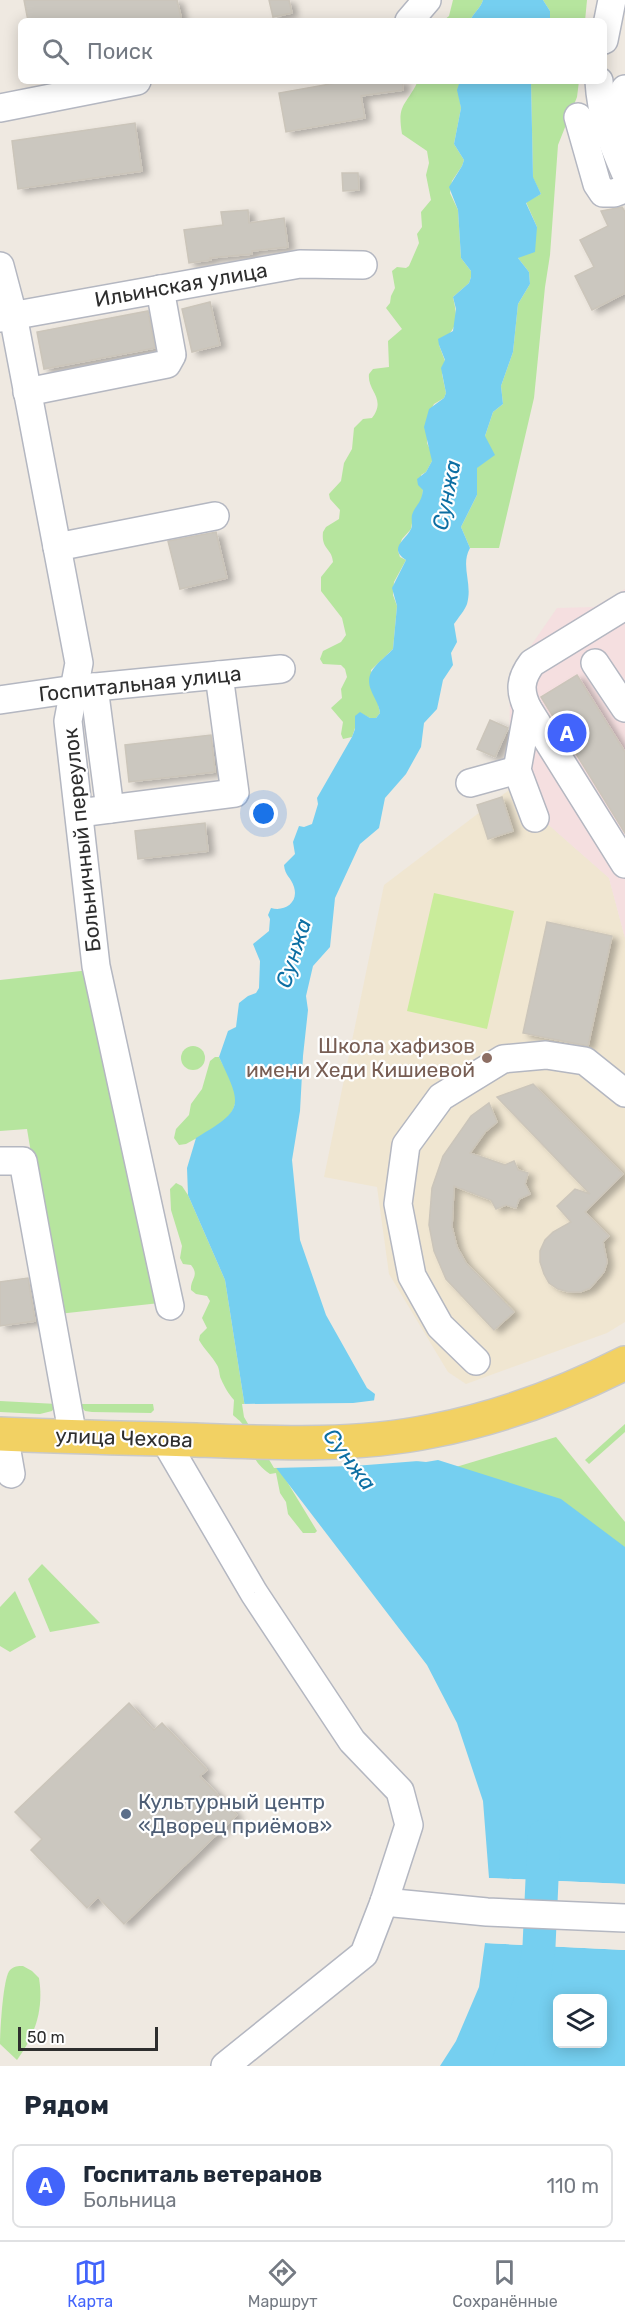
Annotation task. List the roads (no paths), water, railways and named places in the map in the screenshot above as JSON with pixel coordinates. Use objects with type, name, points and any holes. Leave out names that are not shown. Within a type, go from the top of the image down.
[{"type":"main road","name":"улица Чехова","points":[[2,1434],[300,1443],[385,1438],[432,1431],[476,1420],[565,1391],[625,1363]]},
{"type":"street","points":[[412,18],[427,0]]},
{"type":"street","points":[[607,25],[612,0]]},
{"type":"street","points":[[0,108],[122,84]]},
{"type":"street","points":[[599,84],[600,103],[606,129],[625,172]]},
{"type":"street","points":[[625,89],[623,117],[625,127]]},
{"type":"street","points":[[578,117],[597,184],[603,193],[614,193],[625,189]]},
{"type":"street","name":"Ильинская улица","points":[[6,317],[300,264],[363,265]]},
{"type":"street","name":"Больничный переулок","points":[[0,266],[6,317],[27,392],[84,688],[68,721],[96,966],[170,1306]]},
{"type":"street","points":[[27,392],[167,364],[172,355],[160,289]]},
{"type":"street","points":[[57,547],[215,516]]},
{"type":"street","points":[[625,606],[532,663],[524,674],[521,686],[528,709],[625,864]]},
{"type":"street","points":[[596,663],[625,708]]},
{"type":"street","name":"Госпитальная улица","points":[[0,700],[84,688],[281,669]]},
{"type":"street","points":[[79,813],[235,793],[219,675]]},
{"type":"street","points":[[84,688],[110,809]]},
{"type":"street","points":[[528,709],[517,770],[535,818]]},
{"type":"street","points":[[470,783],[517,770]]},
{"type":"street","points":[[476,1361],[440,1326],[412,1276],[398,1204],[406,1145],[441,1097],[503,1059],[546,1055],[585,1061],[625,1093]]},
{"type":"street","points":[[0,1161],[23,1161],[73,1437]]},
{"type":"street","points":[[2,1434],[11,1474]]},
{"type":"street","points":[[164,1439],[254,1593],[352,1741],[400,1791],[409,1825],[364,1954],[225,2066]]},
{"type":"street","points":[[384,1902],[487,1912],[625,1918]]},
{"type":"water","points":[[483,0],[543,0],[550,11],[550,18],[472,18]]},
{"type":"water","name":"Сунжа","points":[[459,84],[531,84],[533,177],[541,194],[526,203],[537,227],[535,252],[518,258],[529,272],[530,284],[518,304],[513,352],[501,386],[503,404],[493,412],[485,436],[495,455],[477,468],[477,495],[461,527],[470,548],[466,561],[469,589],[466,606],[454,624],[457,642],[451,653],[453,665],[443,680],[437,709],[424,723],[421,747],[406,774],[385,798],[379,828],[360,844],[335,898],[330,947],[313,966],[306,996],[308,1010],[300,1111],[292,1160],[300,1240],[326,1315],[367,1388],[375,1394],[372,1414],[416,1461],[438,1460],[561,1499],[625,1547],[625,1884],[489,1878],[483,1801],[457,1723],[427,1665],[277,1469],[246,1414],[225,1280],[188,1195],[187,1168],[196,1138],[224,1120],[231,1113],[234,1105],[235,1097],[232,1086],[219,1057],[228,1031],[236,1027],[239,1003],[256,993],[259,988],[260,961],[253,944],[269,931],[268,915],[271,908],[281,909],[289,905],[294,898],[294,887],[284,865],[295,854],[293,842],[299,826],[312,824],[318,804],[317,798],[352,737],[355,729],[355,716],[360,712],[370,718],[376,718],[380,713],[369,683],[370,677],[375,667],[393,649],[397,606],[392,588],[406,560],[398,552],[398,548],[411,529],[412,515],[422,495],[423,490],[418,485],[417,479],[426,472],[432,461],[424,427],[429,409],[444,398],[446,393],[441,368],[445,360],[438,339],[453,331],[456,309],[453,297],[469,283],[471,277],[471,271],[461,258],[458,210],[449,187],[464,160],[454,144],[461,108],[457,90]]},
{"type":"water","points":[[485,1943],[625,1950],[625,2066],[440,2066],[456,2041],[479,1987]]},
{"type":"waterway","points":[[507,2066],[531,1999],[539,1946],[544,1836]]},
{"type":"place","name":"Госпиталь ветеранов","points":[[567,733]]},
{"type":"place","name":"Школа хафизов имени Хеди Кишиевой","points":[[487,1058]]},
{"type":"place","name":"Культурный центр «Дворец приёмов»","points":[[126,1814]]}]
